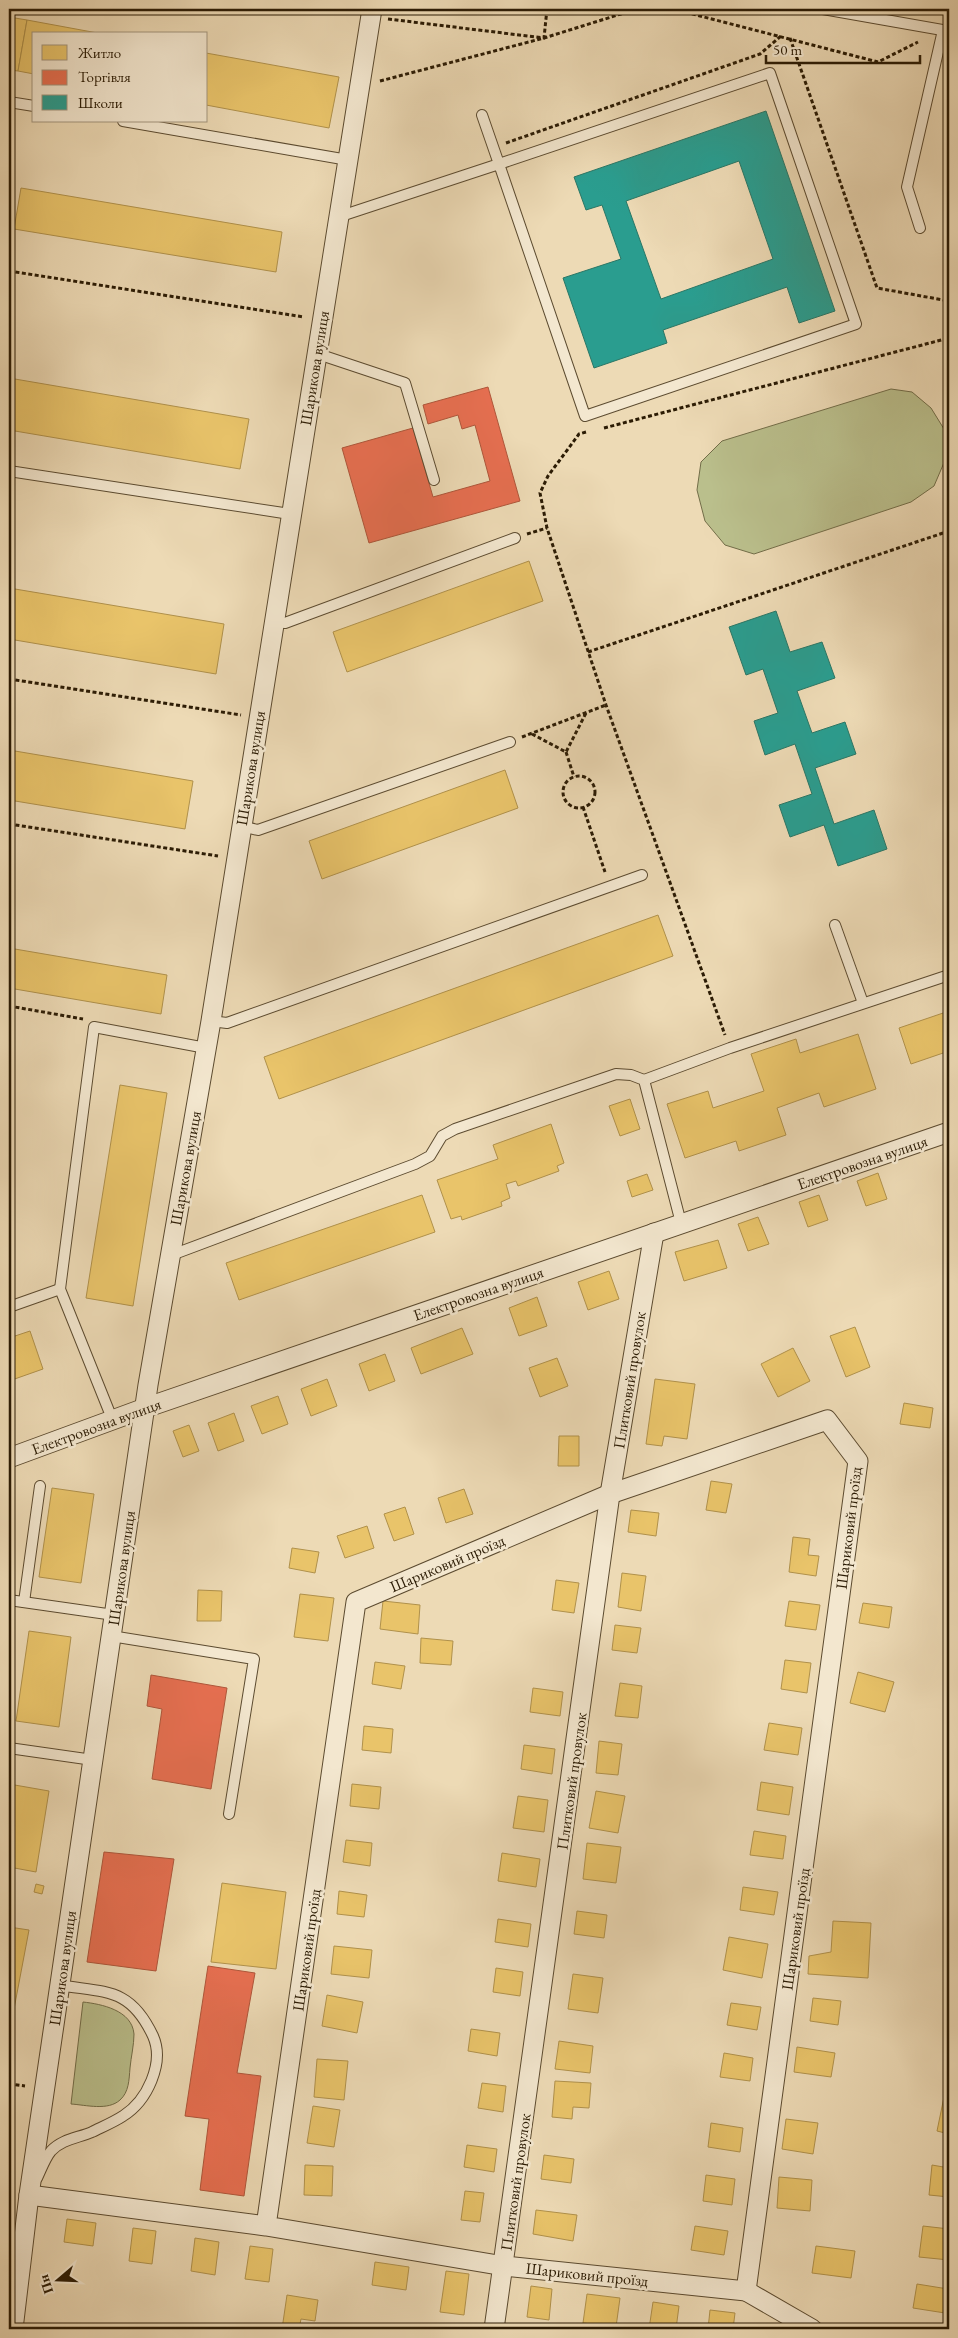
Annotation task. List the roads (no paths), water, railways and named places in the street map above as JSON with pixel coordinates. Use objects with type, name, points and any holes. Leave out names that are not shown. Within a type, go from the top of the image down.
[{"type":"street","name":"Шарикова вулиця","points":[[13,2329],[14,2273],[29,2195],[92,1760],[169,1256],[211,1021],[338,217],[348,160],[380,14]]},
{"type":"street","name":"Електровозна вулиця","points":[[9,1458],[145,1408],[949,1132]]},
{"type":"street","name":"Плитковий провулок","points":[[494,2329],[610,1494],[654,1233]]},
{"type":"street","name":"Шариковий проїзд","points":[[827,1420],[858,1461],[746,2291],[504,2266],[266,2226],[356,1602],[610,1494],[827,1420]]},
{"type":"street","points":[[29,2195],[266,2226]]},
{"type":"street","points":[[746,2291],[812,2329]]},
{"type":"lane","points":[[823,9],[946,30],[908,187],[920,228]]},
{"type":"lane","points":[[338,217],[500,164],[770,73],[856,324],[585,416],[500,164],[482,115]]},
{"type":"lane","points":[[9,102],[32,106]]},
{"type":"lane","points":[[129,122],[348,160]]},
{"type":"lane","points":[[317,350],[327,357],[405,383],[434,480]]},
{"type":"lane","points":[[9,471],[290,514]]},
{"type":"lane","points":[[273,622],[285,623],[515,538]]},
{"type":"lane","points":[[241,826],[258,830],[510,742]]},
{"type":"lane","points":[[211,1021],[227,1023],[642,875]]},
{"type":"lane","points":[[835,925],[863,1003]]},
{"type":"lane","points":[[169,1256],[415,1164],[430,1156],[442,1136],[456,1129],[616,1074],[631,1075],[644,1080],[730,1048],[949,975]]},
{"type":"lane","points":[[113,1421],[60,1289],[94,1027],[206,1048]]},
{"type":"lane","points":[[644,1080],[681,1224]]},
{"type":"lane","points":[[9,1307],[60,1289]]},
{"type":"lane","points":[[24,1602],[40,1486]]},
{"type":"lane","points":[[9,1600],[114,1615]]},
{"type":"lane","points":[[111,1636],[254,1659],[230,1814]]},
{"type":"lane","points":[[9,1748],[92,1760]]},
{"type":"lane","points":[[29,2195],[51,2151],[68,2139],[90,2132],[125,2116],[150,2085],[158,2065],[154,2040],[144,2018],[122,1997],[101,1990],[59,1985]]}]
